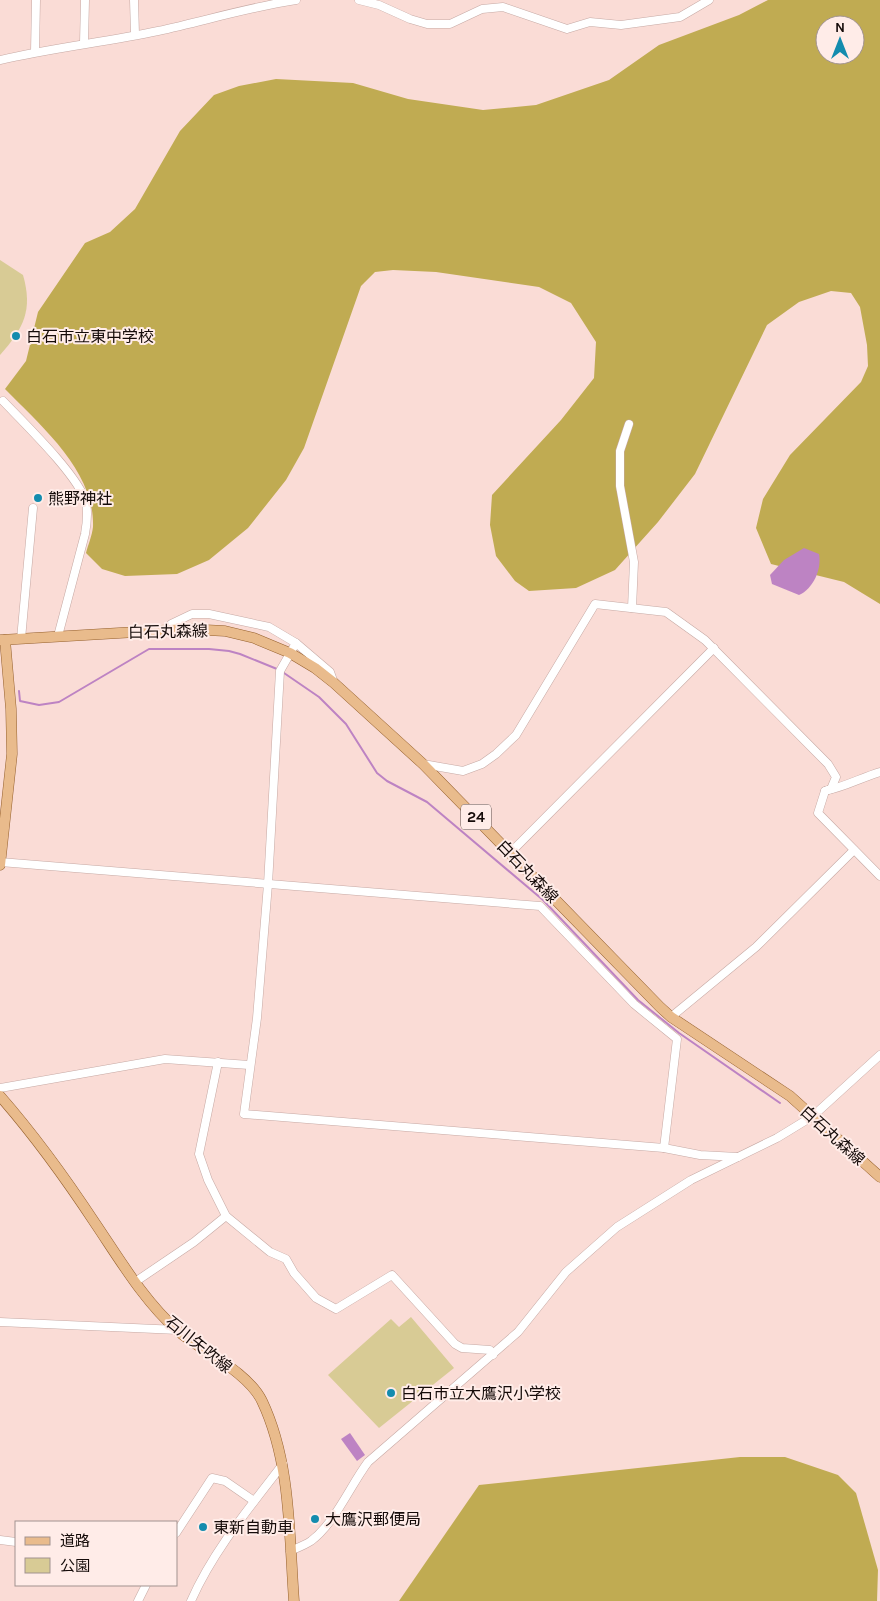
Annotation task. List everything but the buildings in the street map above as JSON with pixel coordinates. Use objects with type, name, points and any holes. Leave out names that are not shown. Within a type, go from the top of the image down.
[{"type":"main road","name":"白石丸森線","points":[[3,640],[170,629],[225,631],[254,638],[290,653],[315,668],[423,764],[671,1017],[790,1096],[880,1177]]},
{"type":"main road","points":[[0,866],[12,754],[11,702],[3,640]]},
{"type":"main road","name":"石川矢吹線","points":[[0,1096],[30,1130],[135,1282],[178,1330],[244,1379],[261,1399],[283,1464],[294,1601]]},
{"type":"street","points":[[35,52],[36,0]]},
{"type":"street","points":[[84,43],[85,0]]},
{"type":"street","points":[[134,0],[135,34]]},
{"type":"street","points":[[243,0],[243,10]]},
{"type":"street","points":[[0,60],[196,22],[243,10],[296,0]]},
{"type":"street","points":[[359,0],[380,3],[410,20],[438,25],[450,24],[482,10],[503,7],[567,29],[590,22],[622,25],[680,17],[709,0]]},
{"type":"street","points":[[4,401],[76,482],[85,501],[87,519],[85,534],[58,636]]},
{"type":"street","points":[[629,424],[620,451],[620,486],[634,562],[632,608]]},
{"type":"street","points":[[21,639],[33,508]]},
{"type":"street","points":[[423,764],[463,771],[482,764],[516,736],[596,604],[666,612],[714,648],[828,764],[836,777],[831,789],[825,791]]},
{"type":"street","points":[[170,629],[171,624],[192,614],[209,614],[270,627],[296,643],[330,672],[335,681],[334,683]]},
{"type":"street","points":[[296,643],[281,669],[268,884],[257,1018],[249,1064],[244,1114],[664,1148],[700,1155],[738,1157]]},
{"type":"street","points":[[511,852],[714,648]]},
{"type":"street","points":[[825,791],[841,788],[850,782],[880,772]]},
{"type":"street","points":[[825,791],[818,813],[880,876]]},
{"type":"street","points":[[671,1017],[756,948],[854,850]]},
{"type":"street","points":[[0,862],[540,906],[634,1004],[677,1039],[664,1148]]},
{"type":"street","points":[[290,1551],[310,1542],[324,1530],[353,1482],[368,1462],[518,1332],[566,1272],[617,1227],[691,1180],[813,1116],[880,1055]]},
{"type":"street","points":[[0,1088],[165,1059],[249,1064]]},
{"type":"street","points":[[218,1062],[200,1154],[208,1180],[226,1216],[270,1252],[286,1259],[294,1273],[316,1298],[336,1310],[392,1275],[455,1344],[462,1348],[490,1350],[493,1355]]},
{"type":"street","points":[[135,1282],[194,1242],[226,1216]]},
{"type":"street","points":[[0,1322],[178,1330]]},
{"type":"street","points":[[191,1601],[198,1585],[254,1501],[283,1464]]},
{"type":"street","points":[[178,1530],[212,1478],[225,1481],[254,1501]]},
{"type":"street","points":[[0,1540],[15,1542]]},
{"type":"street","points":[[138,1601],[146,1586]]},
{"type":"green space","points":[[0,260],[23,275],[27,298],[24,318],[20,327],[0,355]]},
{"type":"green space","points":[[411,1317],[454,1368],[379,1428],[328,1375],[391,1319],[399,1327]]},
{"type":"shaded area","points":[[768,0],[880,0],[880,604],[844,582],[771,564],[756,528],[763,499],[790,455],[861,382],[868,366],[867,345],[860,307],[851,293],[831,291],[799,302],[767,325],[695,474],[658,522],[615,570],[576,588],[529,591],[515,581],[496,556],[490,525],[492,495],[561,420],[594,378],[596,342],[571,303],[539,287],[436,272],[393,270],[375,272],[361,286],[304,448],[286,480],[248,528],[209,560],[177,574],[125,576],[102,569],[86,553],[93,527],[91,507],[85,487],[76,468],[49,434],[5,389],[26,361],[38,312],[85,243],[110,232],[135,209],[180,131],[214,95],[239,86],[276,79],[353,83],[408,99],[483,110],[536,105],[609,80],[659,45],[739,15]]},
{"type":"shaded area","points":[[804,548],[819,554],[820,560],[818,572],[808,588],[799,595],[772,584],[770,575],[784,560]]},
{"type":"shaded area","points":[[350,1433],[365,1455],[357,1461],[341,1439]]},
{"type":"shaded area","points":[[740,1457],[785,1457],[838,1475],[856,1493],[878,1570],[877,1601],[399,1601],[479,1485]]},
{"type":"waterway","points":[[19,691],[20,701],[39,705],[59,702],[149,649],[229,651],[277,669]]},
{"type":"waterway","points":[[284,673],[319,697],[346,724],[377,773],[387,781],[427,802],[543,900],[638,1000],[679,1033],[780,1103]]},
{"type":"place","name":"白石市立東中学校","points":[[16,336]]},
{"type":"place","name":"熊野神社","points":[[38,498]]},
{"type":"place","name":"白石市立大鷹沢小学校","points":[[391,1393]]},
{"type":"place","name":"大鷹沢郵便局","points":[[315,1519]]},
{"type":"place","name":"東新自動車","points":[[203,1527]]}]
